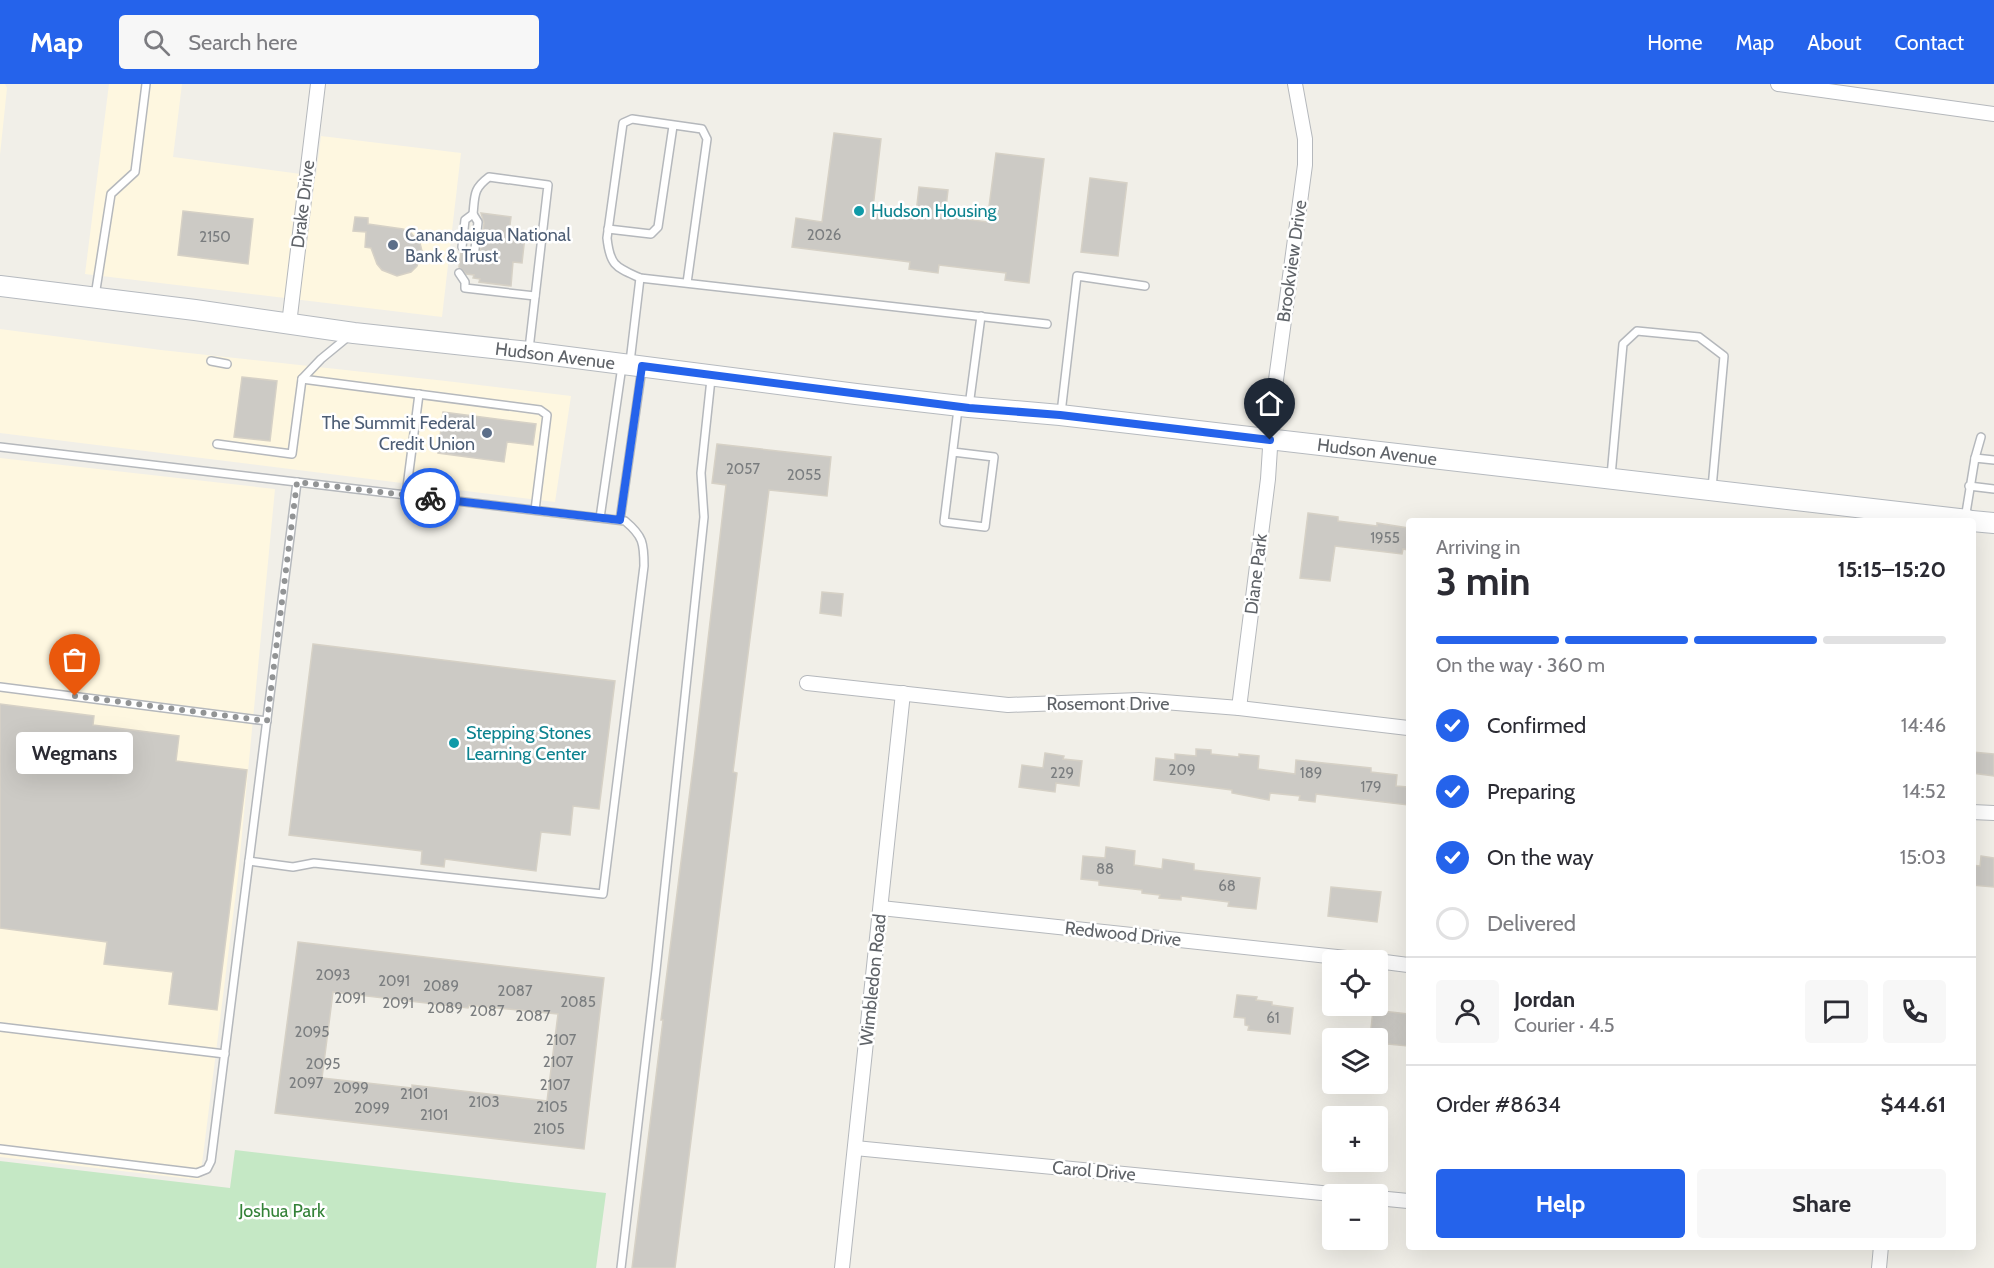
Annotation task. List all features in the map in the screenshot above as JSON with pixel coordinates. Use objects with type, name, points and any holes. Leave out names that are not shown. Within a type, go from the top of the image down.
[{"type":"main road","name":"Hudson Avenue","points":[[0,286],[195,310],[354,333],[529,352],[964,407],[1060,415],[1950,518]]},
{"type":"main road","name":"Hudson Avenue","points":[[1976,521],[1994,524]]},
{"type":"street","name":"Drake Drive","points":[[289,324],[318,84]]},
{"type":"street","name":"Brookview Drive","points":[[1270,440],[1305,165],[1305,139],[1294,84]]},
{"type":"street","points":[[1778,84],[1994,114]]},
{"type":"street","name":"Diane Park","points":[[1239,708],[1268,479],[1270,440]]},
{"type":"street","name":"Rosemont Drive","points":[[807,683],[1008,705],[1139,700],[1239,708],[1406,728]]},
{"type":"street","name":"Wimbledon Road","points":[[842,1268],[903,693]]},
{"type":"street","points":[[1976,812],[1994,813]]},
{"type":"street","name":"Redwood Drive","points":[[881,908],[1322,955]]},
{"type":"street","points":[[1388,962],[1406,965]]},
{"type":"street","name":"Carol Drive","points":[[855,1148],[1322,1193]]},
{"type":"street","points":[[1388,1199],[1406,1201]]},
{"type":"street","points":[[1879,1268],[1881,1250]]},
{"type":"lane","points":[[94,298],[111,194],[135,172],[146,84]]},
{"type":"lane","points":[[687,283],[707,138],[702,129],[632,119],[623,123],[607,238],[609,257],[620,269],[640,278],[1047,324]]},
{"type":"lane","points":[[608,229],[651,234],[658,226],[673,126]]},
{"type":"lane","points":[[475,249],[478,222],[473,214],[476,189],[489,177],[548,185],[529,352]]},
{"type":"lane","points":[[462,247],[465,220],[473,214]]},
{"type":"lane","points":[[459,273],[465,282],[465,288],[535,296]]},
{"type":"lane","points":[[465,282],[472,275]]},
{"type":"lane","points":[[1060,415],[1077,276],[1145,286]]},
{"type":"lane","points":[[620,520],[640,278]]},
{"type":"lane","points":[[953,452],[994,457],[985,527],[944,522],[953,452],[981,316]]},
{"type":"lane","points":[[1611,479],[1623,344],[1637,330],[1699,337],[1724,356],[1712,491]]},
{"type":"lane","points":[[217,444],[292,454],[302,380],[321,358],[354,333]]},
{"type":"lane","points":[[211,361],[227,364]]},
{"type":"lane","points":[[600,518],[632,365]]},
{"type":"lane","points":[[621,1268],[702,541],[705,508],[701,490],[701,473],[711,376]]},
{"type":"lane","points":[[302,380],[540,410],[547,415],[535,510]]},
{"type":"lane","points":[[406,495],[419,394]]},
{"type":"lane","points":[[1968,518],[1969,486],[1981,436]]},
{"type":"lane","points":[[0,447],[620,520],[638,531],[644,548],[644,566],[603,894],[314,863],[293,867],[249,861]]},
{"type":"lane","points":[[1975,458],[1994,460]]},
{"type":"lane","points":[[0,1149],[197,1173],[207,1169],[211,1161],[297,482]]},
{"type":"lane","points":[[1969,486],[1994,489]]},
{"type":"lane","points":[[0,687],[267,721]]},
{"type":"lane","points":[[0,1027],[225,1054]]},
{"type":"shaded area","points":[[0,84],[5,84],[7,88],[0,155]]},
{"type":"shaded area","points":[[109,84],[182,84],[173,157],[316,176],[321,136],[461,153],[442,317],[85,274]]},
{"type":"shaded area","points":[[0,329],[161,350],[571,396],[555,502],[0,433]]},
{"type":"shaded area","points":[[0,458],[275,489],[238,876],[200,1180],[0,1157]]},
{"type":"green space","name":"Joshua Park","points":[[235,1150],[606,1193],[596,1268],[0,1268],[0,1161],[230,1188]]},
{"type":"building","name":"Hudson Housing","points":[[834,133],[881,139],[873,208],[916,213],[919,187],[948,190],[945,216],[987,222],[996,153],[1044,159],[1029,283],[1005,280],[1006,273],[939,265],[938,273],[909,269],[910,262],[792,247],[796,218],[822,222]]},
{"type":"building","points":[[1090,178],[1127,183],[1118,256],[1081,252]]},
{"type":"building","points":[[183,211],[253,219],[248,264],[178,255]]},
{"type":"building","points":[[481,213],[511,217],[509,233],[525,236],[522,263],[513,262],[511,286],[479,282],[480,279],[466,274],[459,267],[461,252],[465,252],[468,248],[474,254],[480,252],[484,223]]},
{"type":"building","name":"Canandaigua National Bank & Trust","points":[[355,217],[368,218],[368,224],[410,232],[420,243],[422,251],[417,266],[411,272],[397,276],[382,270],[371,248],[365,247],[366,232],[353,231]]},
{"type":"building","points":[[242,377],[277,381],[270,441],[234,437]]},
{"type":"building","name":"The Summit Federal Credit Union","points":[[443,412],[536,424],[533,445],[507,442],[504,462],[438,453]]},
{"type":"building","points":[[717,444],[831,457],[827,496],[769,490],[733,772],[737,773],[675,1268],[632,1268],[726,485],[712,483]]},
{"type":"building","points":[[1308,513],[1338,517],[1338,521],[1377,526],[1377,523],[1406,528],[1406,550],[1403,549],[1402,554],[1335,546],[1330,581],[1300,578]]},
{"type":"building","points":[[822,592],[843,594],[841,616],[820,613]]},
{"type":"building","name":"Stepping Stones Learning Center","points":[[313,644],[615,681],[599,809],[573,806],[570,835],[541,832],[536,871],[445,859],[444,867],[421,864],[422,851],[289,835]]},
{"type":"building","points":[[0,704],[94,716],[93,725],[179,736],[176,761],[247,770],[217,1010],[169,1004],[173,972],[104,964],[107,942],[0,928]]},
{"type":"building","points":[[1196,749],[1211,750],[1211,754],[1239,757],[1239,754],[1259,756],[1258,769],[1295,774],[1296,760],[1371,768],[1371,772],[1397,775],[1396,786],[1406,787],[1406,805],[1316,794],[1315,802],[1299,800],[1300,796],[1270,793],[1269,800],[1232,793],[1232,790],[1154,780],[1156,758],[1175,760],[1175,754],[1196,756]]},
{"type":"building","points":[[1976,752],[1994,754],[1994,776],[1976,774]]},
{"type":"building","points":[[1045,753],[1064,756],[1063,759],[1082,761],[1079,786],[1056,783],[1055,792],[1019,787],[1022,765],[1043,768]]},
{"type":"building","points":[[1106,847],[1135,851],[1134,865],[1162,869],[1163,859],[1194,864],[1194,870],[1260,878],[1256,909],[1228,906],[1229,902],[1181,896],[1181,900],[1159,898],[1160,895],[1142,893],[1142,890],[1099,885],[1099,881],[1081,879],[1083,856],[1105,858]]},
{"type":"building","points":[[1981,856],[1994,858],[1994,887],[1976,885],[1976,866],[1980,866]]},
{"type":"building","points":[[1331,887],[1381,892],[1377,922],[1328,916]]},
{"type":"building","points":[[298,942],[604,978],[584,1149],[275,1113]],"holes":[[[333,992],[468,1008],[469,1005],[558,1014],[547,1101],[412,1085],[412,1088],[322,1078]]]},
{"type":"building","points":[[1237,995],[1257,997],[1256,1000],[1272,1002],[1272,1005],[1293,1008],[1290,1034],[1248,1030],[1249,1026],[1245,1025],[1245,1018],[1234,1017]]},
{"type":"building","points":[[1388,1012],[1406,1014],[1406,1046],[1388,1044],[1388,1028],[1371,1028],[1372,1016],[1388,1016]]},
{"type":"way so far","points":[[75,696],[267,721],[297,482],[430,498]]},
{"type":"place","name":"Hudson Housing","points":[[859,211]]},
{"type":"place","name":"Canandaigua National Bank & Trust","points":[[393,245]]},
{"type":"place","name":"The Summit Federal Credit Union","points":[[487,433]]},
{"type":"place","name":"Wegmans","points":[[75,696]]},
{"type":"place","name":"Stepping Stones Learning Center","points":[[454,743]]},
{"type":"route","points":[[430,498],[620,520],[642,366],[969,408],[1060,415],[1270,440]]}]
